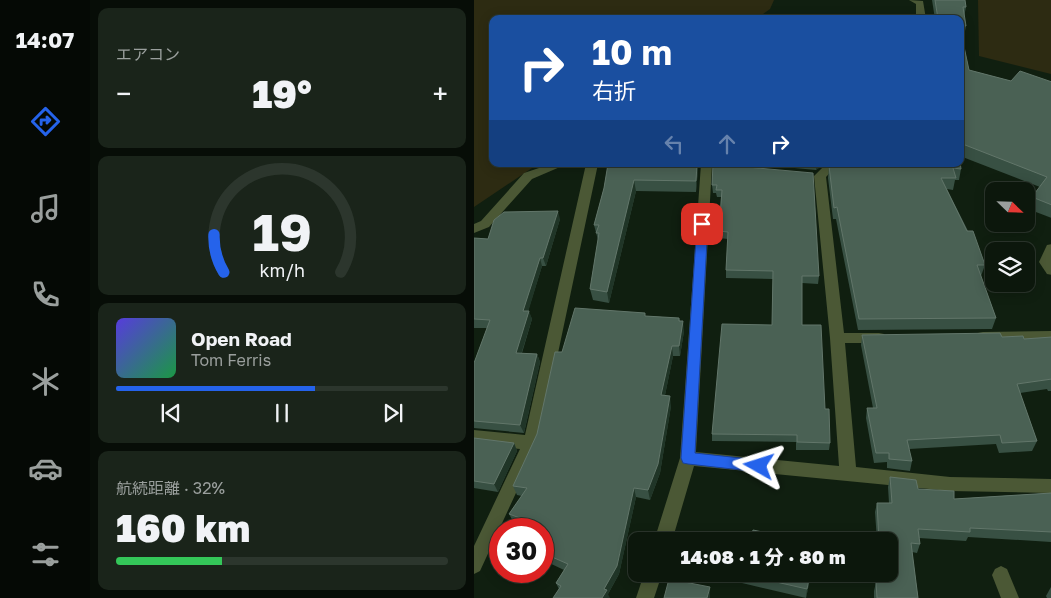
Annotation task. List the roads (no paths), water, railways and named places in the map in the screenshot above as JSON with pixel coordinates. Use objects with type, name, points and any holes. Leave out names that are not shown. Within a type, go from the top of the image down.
[{"type":"street","points":[[913,0],[920,3],[922,15]]},
{"type":"street","points":[[474,229],[485,224],[528,176],[553,167]]},
{"type":"street","points":[[474,564],[531,443],[591,167]]},
{"type":"street","points":[[666,532],[688,458],[706,167]]},
{"type":"street","points":[[828,167],[815,176],[837,338],[848,474]]},
{"type":"street","points":[[1051,248],[1046,262],[1051,271]]},
{"type":"street","points":[[964,337],[1051,336]]},
{"type":"street","points":[[837,338],[896,338]]},
{"type":"street","points":[[474,437],[531,443]]},
{"type":"street","points":[[688,458],[950,484],[1051,486]]},
{"type":"street","points":[[1001,575],[1010,598]]},
{"type":"street","points":[[645,598],[650,582]]}]
